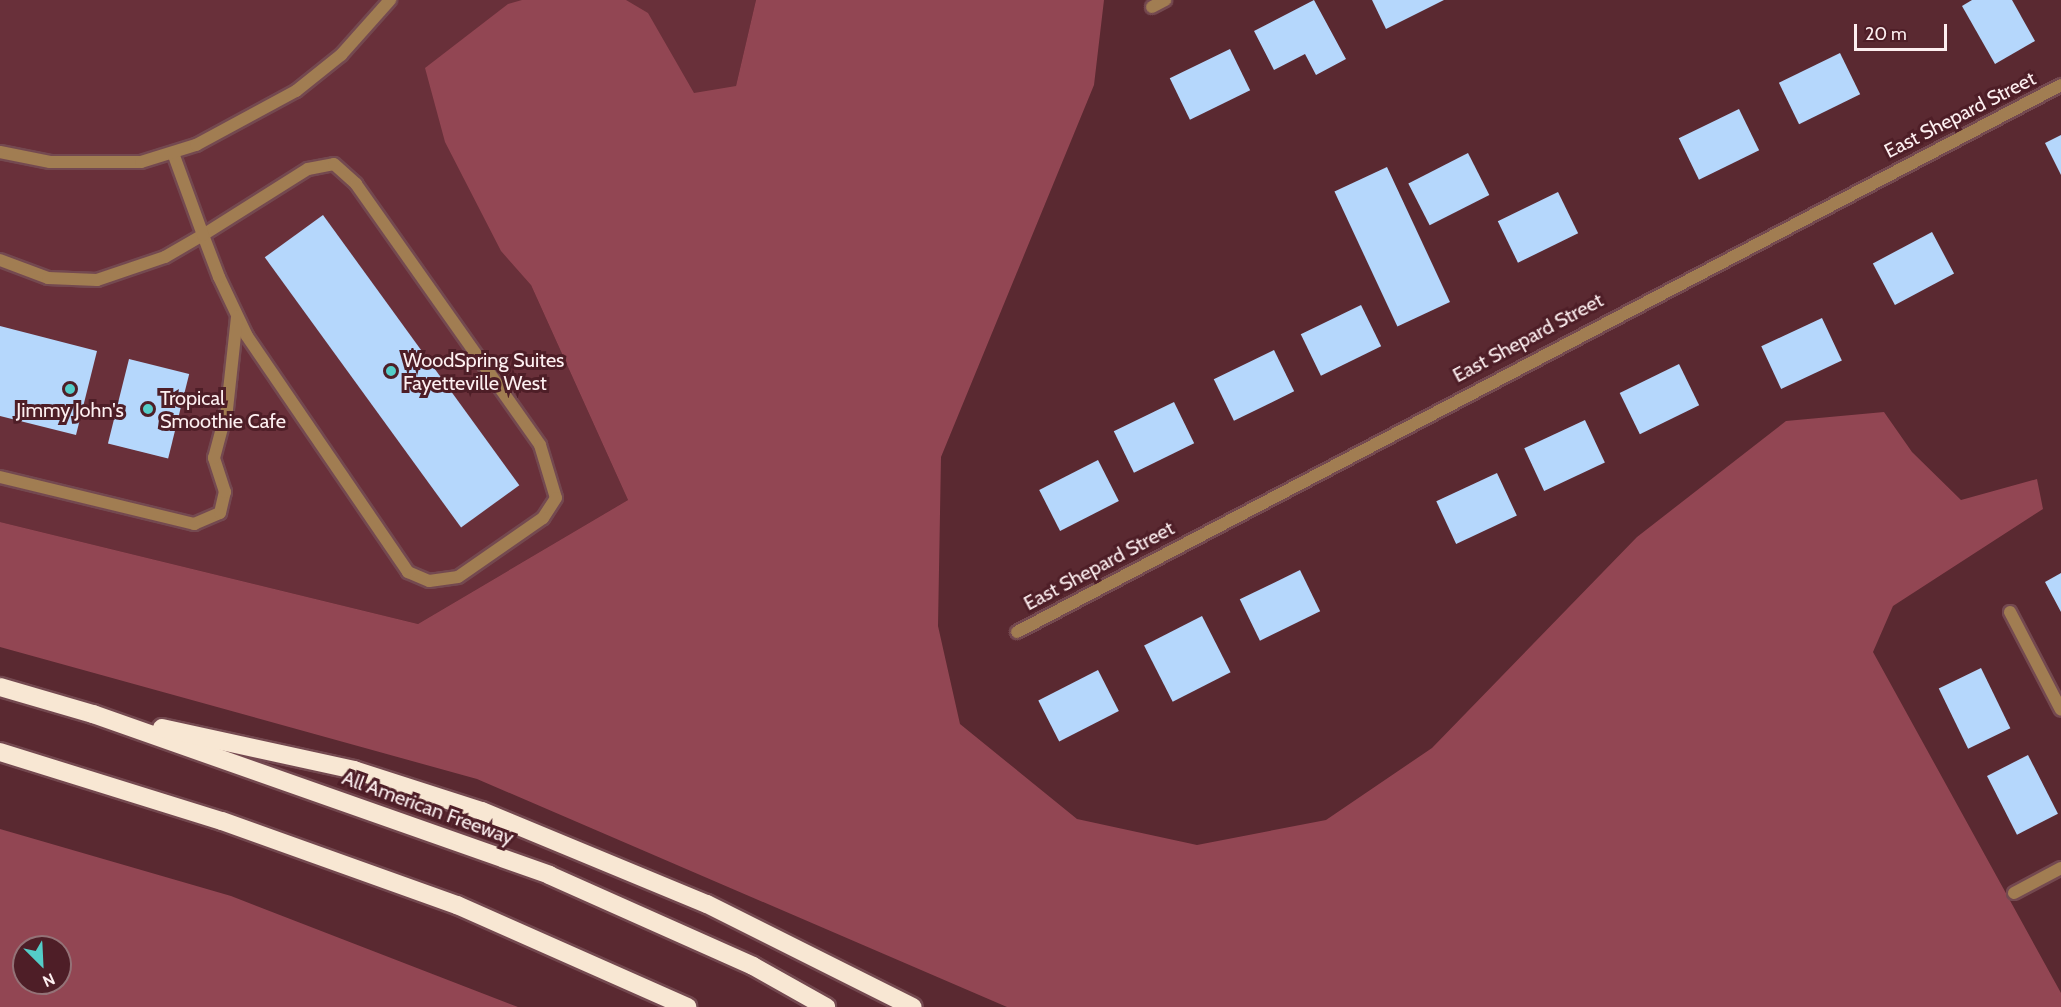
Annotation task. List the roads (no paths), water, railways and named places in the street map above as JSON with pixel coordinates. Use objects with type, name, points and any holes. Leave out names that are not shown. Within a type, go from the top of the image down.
[{"type":"highway","name":"All American Freeway","points":[[0,687],[93,714],[549,875],[753,966],[825,1007]]},
{"type":"highway","points":[[93,714],[354,770],[482,811],[707,904],[913,1007]]},
{"type":"highway","points":[[0,752],[222,821],[457,905],[687,1007]]},
{"type":"street","points":[[0,152],[50,162],[141,162],[173,153],[296,91],[341,55],[390,0]]},
{"type":"street","points":[[1152,7],[1165,0]]},
{"type":"street","name":"East Shepard Street","points":[[1017,632],[2061,85]]},
{"type":"street","points":[[0,260],[48,278],[97,280],[165,257],[204,236],[308,169],[334,164],[356,184],[540,445],[556,498],[543,518],[458,576],[429,581],[408,572],[237,316],[204,236],[173,153]]},
{"type":"street","points":[[0,477],[194,524],[220,513],[225,492],[214,458],[227,409],[237,316]]},
{"type":"street","points":[[2010,612],[2061,710]]},
{"type":"street","points":[[2014,893],[2061,868]]},
{"type":"place","name":"WoodSpring Suites Fayetteville West","points":[[391,371]]},
{"type":"place","name":"Jimmy John's","points":[[70,389]]},
{"type":"place","name":"Tropical Smoothie Cafe","points":[[148,409]]}]
